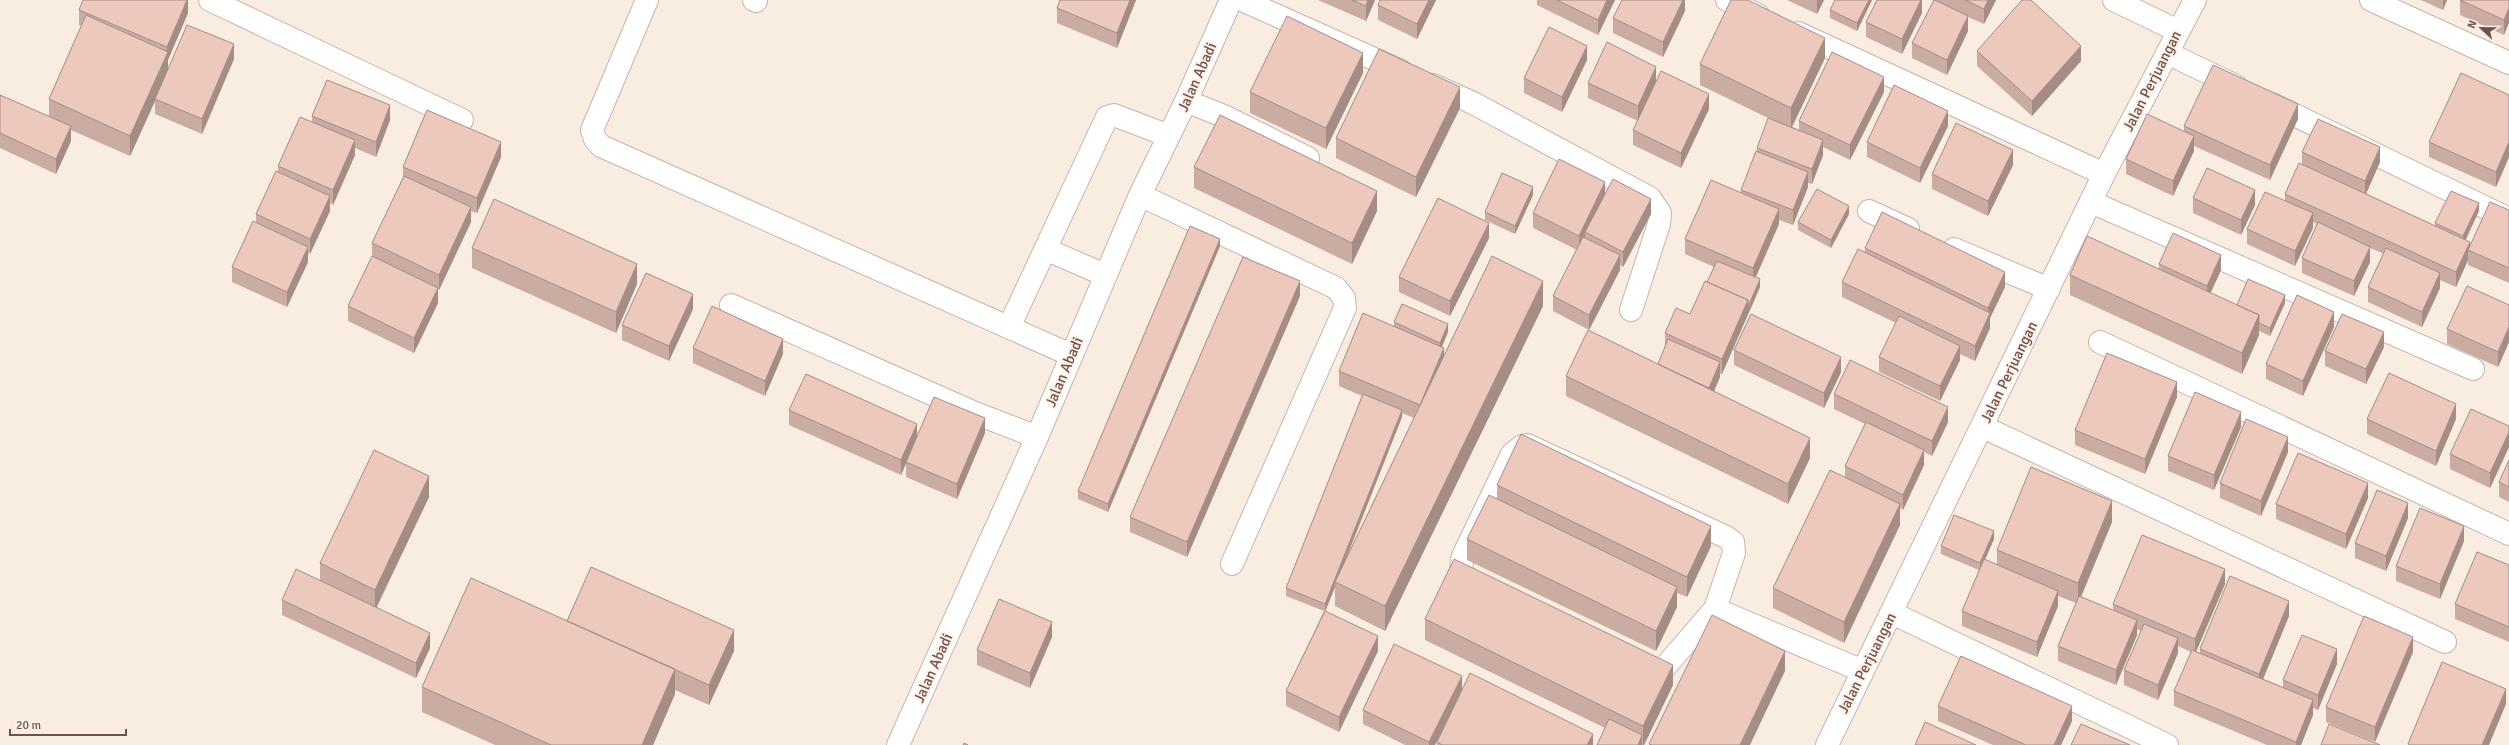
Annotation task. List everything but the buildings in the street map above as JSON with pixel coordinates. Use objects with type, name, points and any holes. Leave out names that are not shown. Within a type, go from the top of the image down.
[{"type":"street","points":[[210,0],[462,120]]},
{"type":"street","points":[[647,0],[592,130],[595,139],[601,146],[1071,355]]},
{"type":"street","name":"Jalan Abadi","points":[[898,745],[1037,437],[1140,195],[1186,101],[1231,0]]},
{"type":"street","points":[[1242,0],[1473,103],[1650,198],[1660,213],[1659,224],[1631,310]]},
{"type":"street","points":[[1727,0],[2104,174]]},
{"type":"street","points":[[2114,0],[2178,31]]},
{"type":"street","name":"Jalan Perjuangan","points":[[1827,745],[1983,427],[2104,174],[2195,0]]},
{"type":"street","points":[[2371,0],[2509,63]]},
{"type":"street","points":[[2167,52],[2509,219]]},
{"type":"street","points":[[1186,101],[1226,117],[1324,166]]},
{"type":"street","points":[[1009,327],[1107,118],[1114,115],[1169,136]]},
{"type":"street","points":[[1140,195],[1336,288],[1344,298],[1345,308],[1232,564]]},
{"type":"street","points":[[2091,202],[2472,369]]},
{"type":"street","points":[[1869,211],[2049,290]]},
{"type":"street","points":[[1045,250],[1105,275]]},
{"type":"street","points":[[731,305],[975,413],[1037,437]]},
{"type":"street","points":[[2100,342],[2509,534]]},
{"type":"street","points":[[1983,427],[2445,642]]},
{"type":"street","points":[[1527,445],[1730,539],[1735,547],[1734,553],[1716,609],[1673,659],[1664,668],[1656,671],[1468,583],[1464,578],[1460,563],[1512,454],[1522,446],[1527,445]]},
{"type":"street","points":[[1716,609],[1863,671]]},
{"type":"street","points":[[1892,613],[2167,745]]}]
